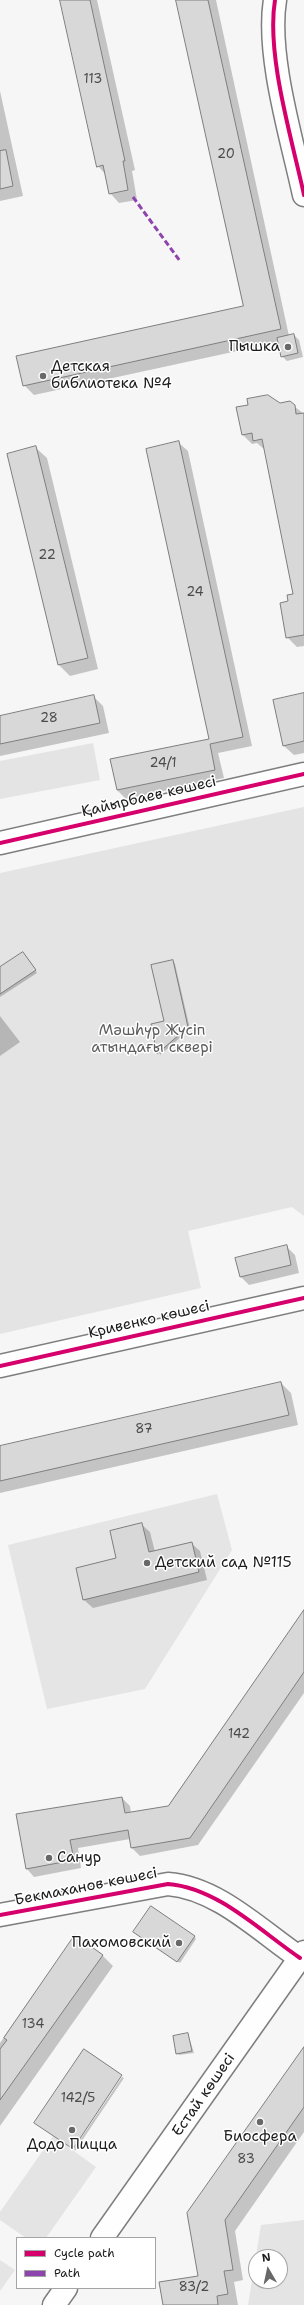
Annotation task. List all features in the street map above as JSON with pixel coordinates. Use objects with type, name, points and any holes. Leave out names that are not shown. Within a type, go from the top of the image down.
[{"type":"street","points":[[275,0],[273,14],[277,68],[304,195]]},
{"type":"street","name":"Қайырбаев көшесі","points":[[0,843],[304,774]]},
{"type":"street","name":"Кривенко көшесі","points":[[0,1366],[304,1298]]},
{"type":"street","name":"Бекмаханов көшесі","points":[[0,1915],[168,1884],[185,1885],[205,1894],[234,1911],[302,1955]]},
{"type":"street","name":"Естай көшесі","points":[[103,2237],[302,1955]]},
{"type":"street","points":[[54,2305],[65,2289]]},
{"type":"shaded area","points":[[217,1494],[232,1550],[145,1689],[47,1709],[8,1545]]},
{"type":"shaded area","points":[[0,2260],[15,2270],[0,2291]]},
{"type":"green space","points":[[93,743],[100,780],[0,799],[0,761]]},
{"type":"green space","name":"Мәшһүр Жүсіп атындағы сквері","points":[[304,807],[304,1216],[292,1207],[188,1231],[201,1288],[0,1334],[0,873]]},
{"type":"green space","points":[[53,2136],[96,2167],[47,2237],[25,2237],[0,2220],[0,2212]]},
{"type":"green space","points":[[304,2220],[304,2305],[248,2305],[251,2289],[288,2289],[288,2249],[257,2249],[261,2225]]},
{"type":"building","points":[[60,0],[90,0],[125,161],[123,161],[128,190],[109,194],[103,165],[97,167]]},
{"type":"building","points":[[176,0],[208,0],[281,329],[23,386],[16,356],[243,306]]},
{"type":"building","points":[[6,150],[13,186],[0,189],[0,151]]},
{"type":"building","name":"Пышка","points":[[294,334],[298,353],[281,357],[277,338]]},
{"type":"building","points":[[268,395],[280,403],[290,401],[295,405],[296,414],[304,413],[304,635],[286,638],[280,603],[288,601],[287,595],[293,594],[262,439],[253,441],[252,433],[242,435],[236,407],[248,405],[247,399]]},
{"type":"building","points":[[179,441],[243,737],[210,744],[215,770],[117,790],[110,759],[209,739],[146,449]]},
{"type":"building","points":[[36,446],[88,658],[58,665],[7,454]]},
{"type":"building","points":[[304,693],[304,741],[283,746],[273,700]]},
{"type":"building","points":[[94,695],[100,723],[0,744],[0,716]]},
{"type":"building","points":[[23,952],[36,970],[0,994],[0,967]]},
{"type":"building","points":[[173,960],[188,1027],[157,1054],[151,1024],[164,1021],[151,965]]},
{"type":"building","points":[[287,1245],[291,1265],[240,1277],[235,1258]]},
{"type":"building","points":[[281,1382],[289,1415],[0,1481],[0,1446]]},
{"type":"building","name":"Детский сад №115","points":[[142,1523],[149,1552],[192,1542],[199,1572],[83,1600],[76,1568],[116,1558],[110,1531]]},
{"type":"building","points":[[304,1610],[304,1672],[190,1838],[131,1848],[128,1830],[70,1840],[74,1860],[26,1869],[16,1814],[122,1797],[125,1813],[168,1806]]},
{"type":"building","points":[[151,1906],[195,1936],[177,1962],[133,1932]]},
{"type":"building","points":[[75,1935],[103,1955],[0,2100],[0,2049],[7,2040],[4,2038]]},
{"type":"building","points":[[188,2033],[192,2051],[176,2054],[173,2036]]},
{"type":"building","points":[[304,2047],[304,2107],[225,2220],[233,2270],[224,2271],[228,2294],[217,2296],[218,2305],[163,2305],[159,2282],[198,2276],[187,2213]]},
{"type":"building","points":[[84,2049],[122,2075],[73,2149],[34,2123]]},
{"type":"marked path","points":[[133,197],[180,261]]},
{"type":"cycle path","points":[[275,0],[273,22],[277,71],[287,123],[304,195]]},
{"type":"cycle path","points":[[0,843],[304,774]]},
{"type":"cycle path","points":[[0,1366],[304,1298]]},
{"type":"cycle path","points":[[0,1915],[168,1884],[186,1887],[204,1893],[221,1902],[238,1912],[300,1958]]},
{"type":"place","name":"Пышка","points":[[288,347]]},
{"type":"place","name":"Детская библиотека №4","points":[[43,376]]},
{"type":"place","name":"Детский сад №115","points":[[147,1563]]},
{"type":"place","name":"Санур","points":[[49,1858]]},
{"type":"place","name":"Пахомовский","points":[[179,1943]]},
{"type":"place","name":"Биосфера","points":[[260,2122]]},
{"type":"place","name":"Додо Пицца","points":[[72,2130]]}]
